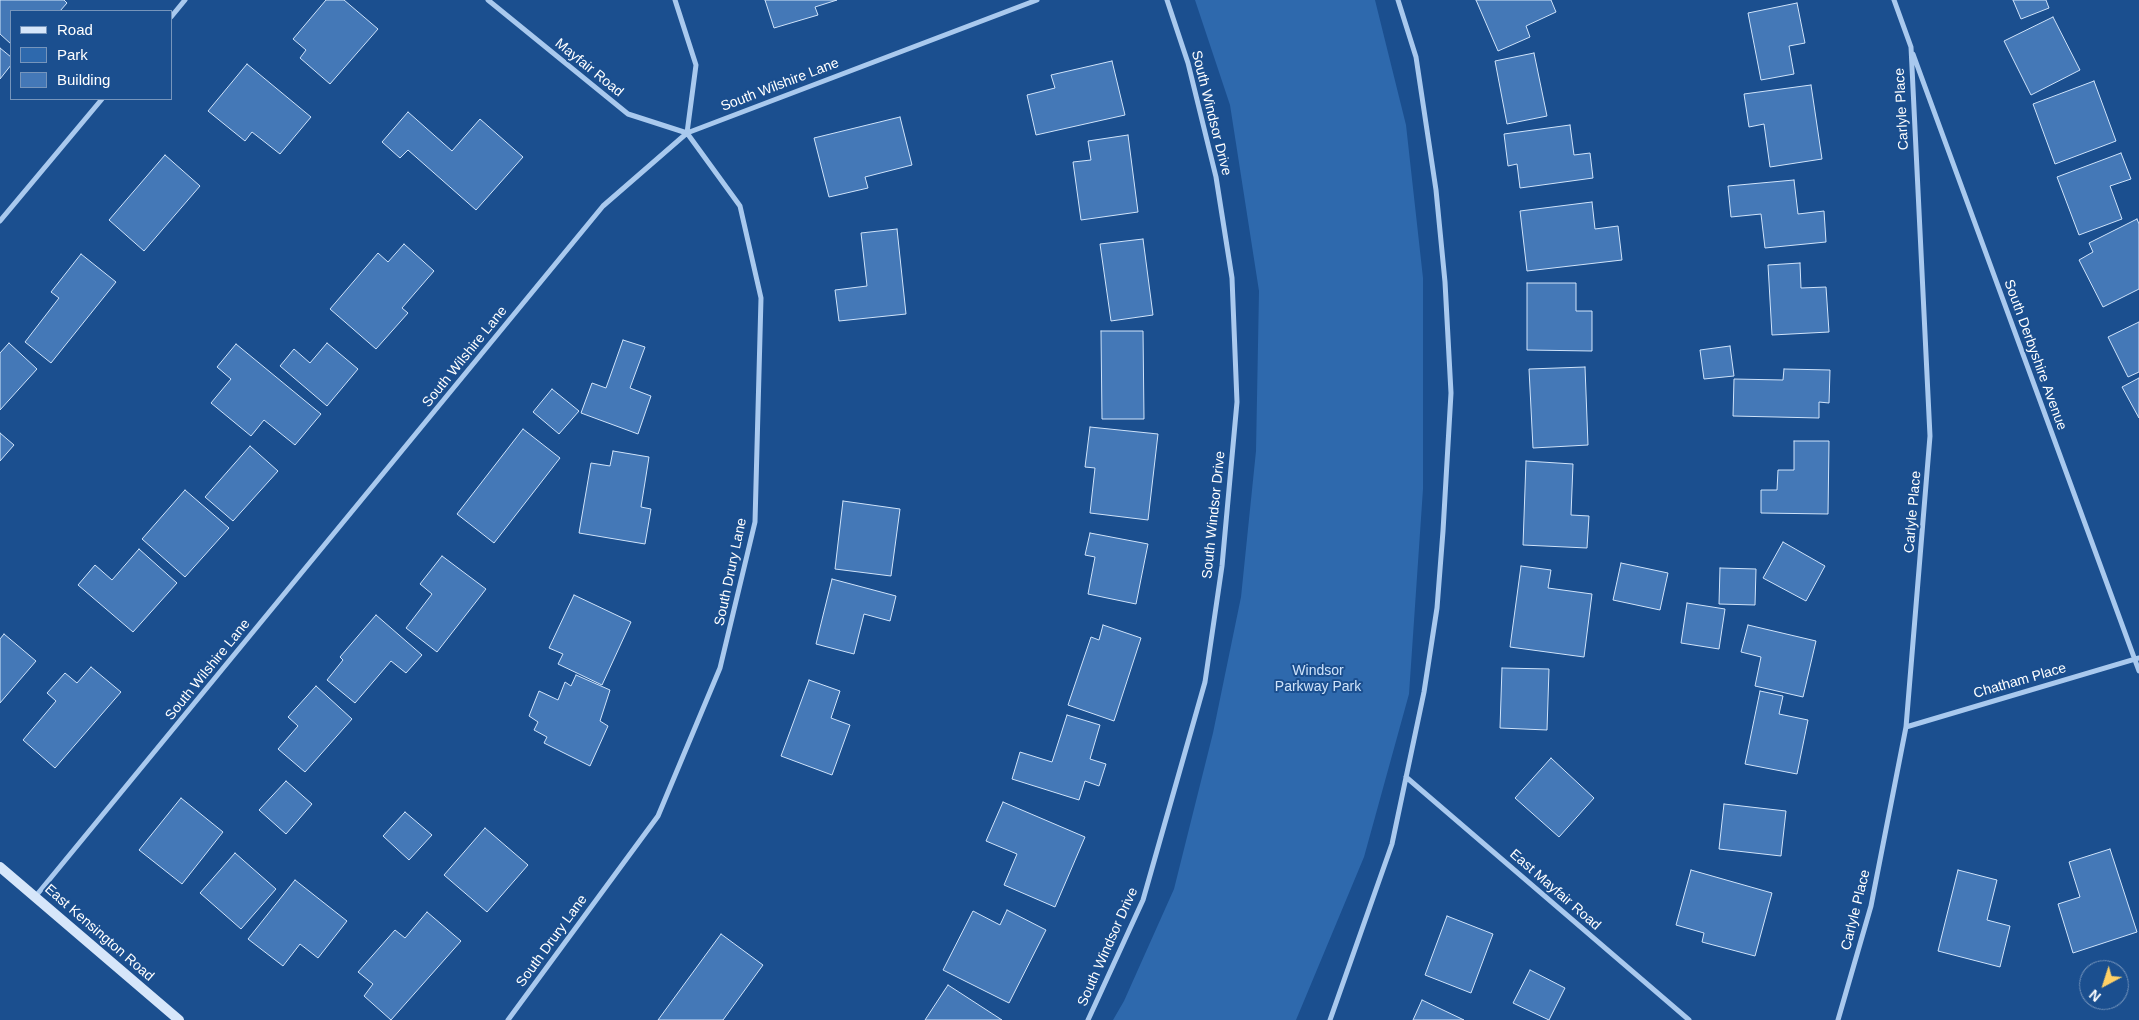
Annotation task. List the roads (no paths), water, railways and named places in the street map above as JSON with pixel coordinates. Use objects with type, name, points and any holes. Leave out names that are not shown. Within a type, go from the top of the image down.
[{"type":"main road","name":"East Kensington Road","points":[[0,867],[179,1020]]},
{"type":"street","points":[[172,16],[185,0]]},
{"type":"street","name":"Mayfair Road","points":[[488,0],[628,114],[687,133]]},
{"type":"street","points":[[675,0],[696,65],[687,133]]},
{"type":"street","name":"South Wilshire Lane","points":[[35,897],[603,206],[687,133],[1037,0]]},
{"type":"street","name":"South Windsor Drive","points":[[1088,1020],[1143,900],[1205,682],[1222,566],[1237,402],[1232,278],[1216,177],[1188,63],[1167,0]]},
{"type":"street","points":[[1330,1020],[1392,844],[1424,692],[1437,608],[1451,393],[1445,282],[1436,190],[1416,58],[1398,0]]},
{"type":"street","name":"Carlyle Place","points":[[1838,1020],[1871,906],[1906,727],[1930,436],[1910,48],[1894,0]]},
{"type":"street","name":"South Derbyshire Avenue","points":[[1910,48],[2137,658],[2139,671]]},
{"type":"street","points":[[0,221],[101,100]]},
{"type":"street","name":"South Drury Lane","points":[[508,1020],[658,816],[720,668],[755,522],[761,298],[740,206],[687,133]]},
{"type":"street","name":"Chatham Place","points":[[1906,727],[2137,658]]},
{"type":"street","name":"East Mayfair Road","points":[[1406,777],[1689,1020]]},
{"type":"park label","name":"Windsor Parkway Park","points":[[1318,680]]}]
